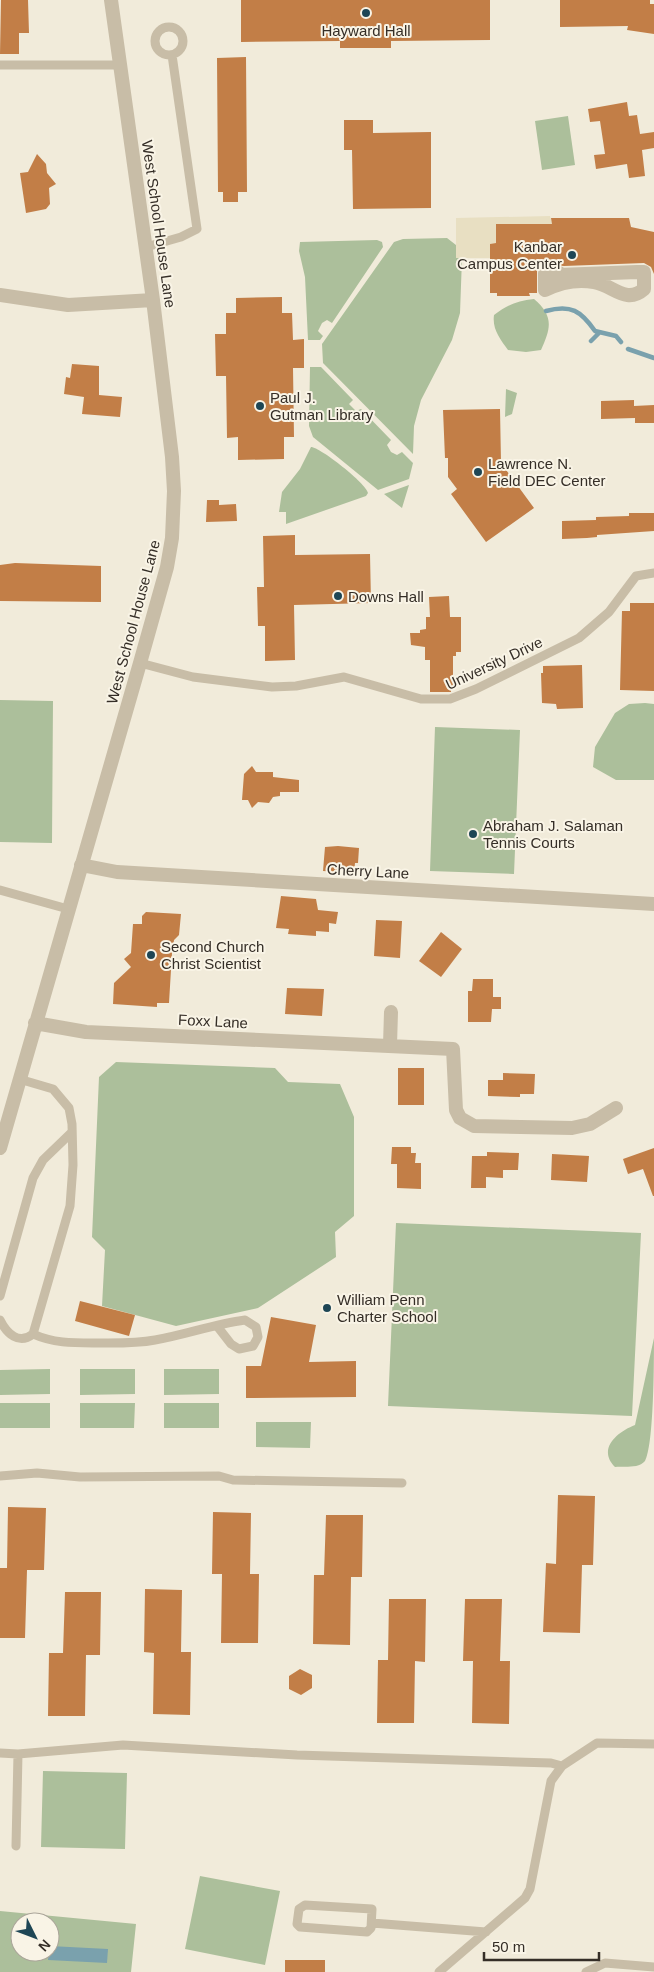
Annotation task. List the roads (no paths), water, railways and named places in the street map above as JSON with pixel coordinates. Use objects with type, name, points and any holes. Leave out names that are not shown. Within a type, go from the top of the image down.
[{"type":"street","name":"West School House Lane","points":[[0,1148],[167,566],[174,509],[172,457],[153,300],[111,0]]},
{"type":"street","points":[[637,272],[644,272],[644,289],[632,296],[622,295],[608,286],[589,281],[567,282],[545,290],[545,273],[559,273],[559,275],[637,272]]},
{"type":"street","points":[[0,295],[68,305],[153,300]]},
{"type":"street","name":"Cherry Lane","points":[[81,865],[117,872],[654,904]]},
{"type":"street","points":[[390,1045],[391,1012]]},
{"type":"street","name":"Foxx Lane","points":[[35,1024],[86,1032],[453,1049],[456,1110],[460,1118],[474,1126],[572,1128],[590,1124],[616,1108]]},
{"type":"lane","points":[[146,247],[197,230],[172,55]]},
{"type":"lane","points":[[0,65],[120,64]]},
{"type":"lane","name":"University Drive","points":[[140,663],[193,677],[272,687],[296,686],[344,678],[421,699],[450,700],[579,638],[609,612],[636,576],[654,573]]},
{"type":"lane","points":[[0,890],[68,909]]},
{"type":"lane","points":[[19,1079],[47,1086],[58,1094],[69,1108],[73,1165],[72,1198],[33,1334]]},
{"type":"lane","points":[[0,1296],[33,1178],[44,1160],[71,1133]]},
{"type":"lane","points":[[0,1320],[5,1329],[16,1338],[24,1339],[33,1334],[62,1342],[129,1343],[165,1338],[217,1326]]},
{"type":"lane","points":[[0,1476],[37,1473],[80,1477],[218,1476],[233,1480],[402,1483]]},
{"type":"lane","points":[[439,1972],[524,1898],[530,1889],[551,1781],[562,1766],[597,1743],[654,1744]]},
{"type":"lane","points":[[0,1753],[18,1754],[123,1745],[297,1755],[551,1764],[562,1766]]},
{"type":"lane","points":[[16,1846],[18,1754]]},
{"type":"lane","points":[[305,1905],[369,1908],[373,1911],[372,1924],[370,1931],[367,1932],[300,1927],[297,1924],[299,1910],[305,1905]]},
{"type":"lane","points":[[372,1924],[486,1932]]},
{"type":"lane","points":[[586,1972],[605,1964],[654,1967]]},
{"type":"water","points":[[60,1947],[108,1949],[107,1963],[60,1961]]},
{"type":"waterway","points":[[546,311],[562,308],[575,311],[585,318],[595,331],[616,336],[621,342]]},
{"type":"waterway","points":[[591,341],[599,333]]},
{"type":"waterway","points":[[628,349],[654,358]]},
{"type":"place","name":"Hayward Hall","points":[[366,13]]},
{"type":"place","name":"Kanbar Campus Center","points":[[572,255]]},
{"type":"place","name":"Paul J. Gutman Library","points":[[260,406]]},
{"type":"place","name":"Lawrence N. Field DEC Center","points":[[478,472]]},
{"type":"place","name":"Downs Hall","points":[[338,596]]},
{"type":"place","name":"Abraham J. Salaman Tennis Courts","points":[[473,834]]},
{"type":"place","name":"Second Church Christ Scientist","points":[[151,955]]},
{"type":"place","name":"William Penn Charter School","points":[[327,1308]]}]
